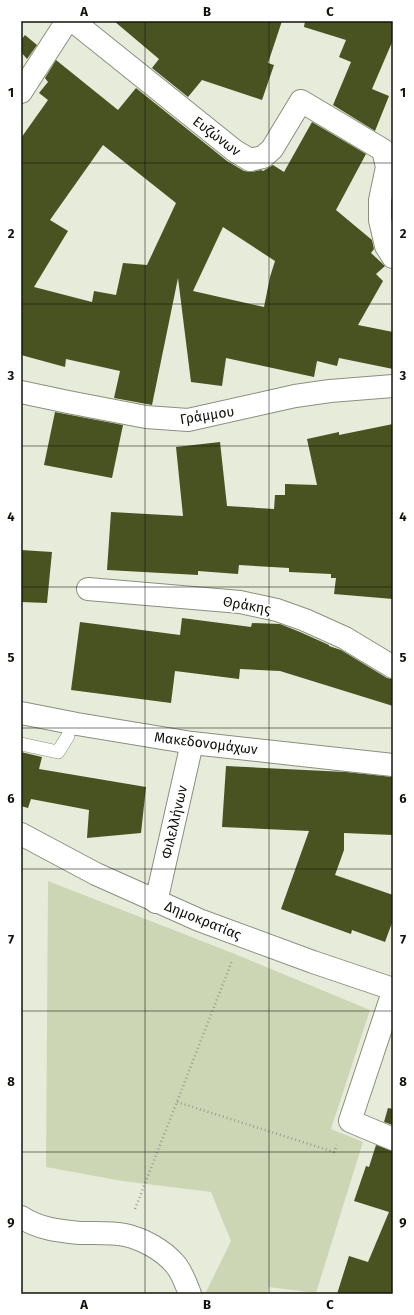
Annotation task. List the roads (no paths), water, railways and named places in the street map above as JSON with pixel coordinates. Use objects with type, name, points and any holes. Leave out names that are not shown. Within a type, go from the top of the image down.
[{"type":"street","points":[[21,92],[67,21]]},
{"type":"street","name":"Ευζώνων","points":[[73,21],[235,151],[250,160],[263,156],[272,149],[301,101],[388,147],[387,167],[380,200],[380,220],[386,246],[393,257]]},
{"type":"street","name":"Γράμμου","points":[[21,392],[146,417],[188,420],[302,395],[330,391],[393,386]]},
{"type":"street","name":"Θράκης","points":[[88,589],[240,602],[277,610],[305,620],[345,638],[393,667]]},
{"type":"street","name":"Μακεδονομάχων","points":[[21,713],[192,743],[393,765]]},
{"type":"street","name":"Φιλελλήνων","points":[[156,902],[192,743]]},
{"type":"street","name":"Δημοκρατίας","points":[[21,834],[96,874],[199,920],[393,989]]},
{"type":"street","points":[[393,992],[350,1121],[393,1140]]},
{"type":"street","points":[[21,1218],[38,1226],[57,1231],[125,1235],[147,1243],[164,1253],[176,1264],[185,1280],[190,1294]]},
{"type":"lane","points":[[21,744],[58,752],[68,736]]}]
